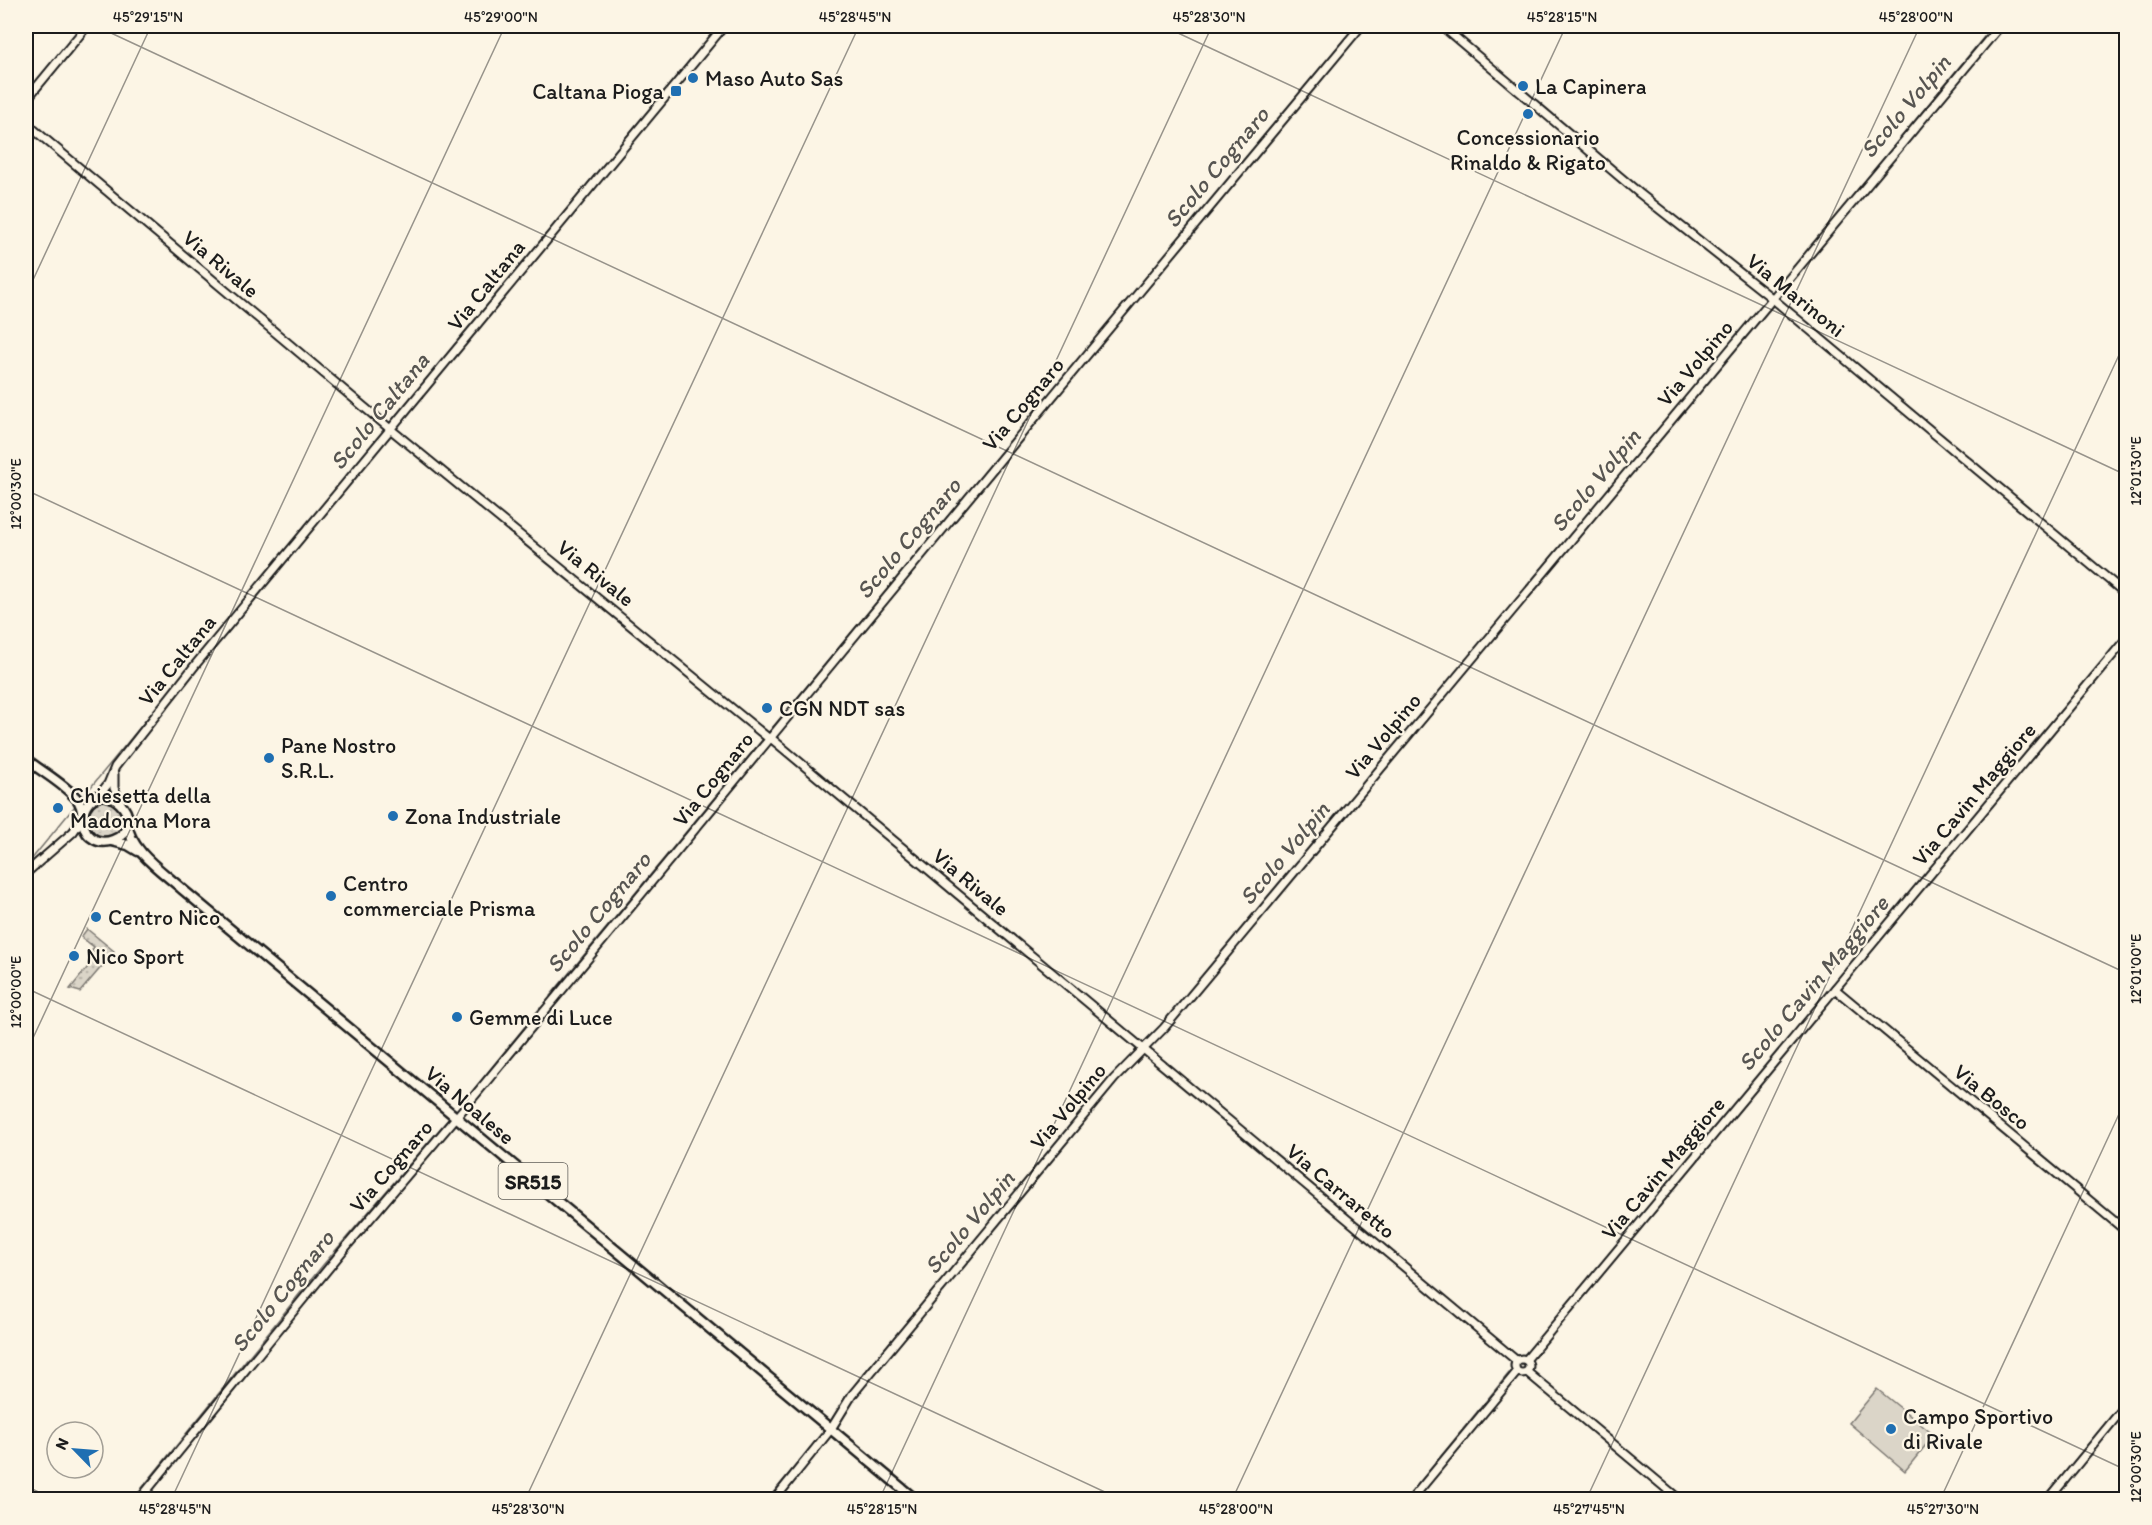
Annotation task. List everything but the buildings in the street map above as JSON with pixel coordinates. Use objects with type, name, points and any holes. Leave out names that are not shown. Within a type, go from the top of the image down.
[{"type":"main road","points":[[26,759],[76,798],[84,829],[91,837]]},
{"type":"main road","points":[[62,786],[76,794],[96,798],[109,796],[121,803]]},
{"type":"main road","points":[[82,816],[86,805],[96,798]]},
{"type":"main road","name":"Via Noalese","points":[[121,803],[126,812],[128,831],[142,853]]},
{"type":"main road","points":[[108,841],[119,836],[127,823]]},
{"type":"main road","name":"Via Noalese","points":[[91,837],[99,841],[117,841],[142,853],[182,889],[916,1500]]},
{"type":"street","points":[[26,100],[87,26]]},
{"type":"street","name":"Via Caltana","points":[[96,798],[108,784],[113,770],[196,664],[388,427],[724,26]]},
{"type":"street","name":"Via Cognaro","points":[[139,1500],[345,1248],[457,1117],[1361,26]]},
{"type":"street","name":"Via Marinoni","points":[[1442,26],[1639,193],[1773,299],[2127,594]]},
{"type":"street","name":"Via Volpino","points":[[774,1500],[831,1429],[848,1401],[881,1360],[1114,1079],[1141,1048],[1164,1028],[2000,26]]},
{"type":"street","name":"Via Rivale","points":[[26,123],[388,427],[770,738],[1141,1048]]},
{"type":"street","name":"Via Cavin Maggiore","points":[[1526,1360],[2127,639]]},
{"type":"street","points":[[119,764],[114,774],[114,788],[121,803]]},
{"type":"street","points":[[26,873],[75,830],[82,816]]},
{"type":"street","points":[[62,842],[78,835],[91,837]]},
{"type":"street","name":"Via Bosco","points":[[1835,989],[2127,1232]]},
{"type":"street","name":"Via Carraretto","points":[[1141,1048],[1517,1360]]},
{"type":"street","points":[[1517,1360],[1526,1360],[1529,1366],[1527,1372],[1522,1374],[1517,1372],[1514,1366],[1517,1360]]},
{"type":"street","points":[[1411,1500],[1517,1372]]},
{"type":"street","points":[[1527,1372],[1680,1500]]},
{"type":"street","points":[[2048,1500],[2127,1405]]},
{"type":"shaded area","points":[[105,801],[117,807],[123,819],[117,831],[105,837],[93,831],[87,819],[93,807]]},
{"type":"shaded area","points":[[87,929],[114,951],[104,963],[91,951],[94,947],[81,937]]},
{"type":"shaded area","points":[[95,958],[103,965],[80,992],[70,989]]},
{"type":"shaded area","name":"Campo Sportivo di Rivale","points":[[1877,1389],[1934,1435],[1905,1471],[1849,1423]]},
{"type":"waterway","points":[[26,94],[83,26]]},
{"type":"waterway","name":"Scolo Caltana","points":[[703,45],[718,26]]},
{"type":"waterway","name":"Scolo Cognaro","points":[[1080,358],[1355,26]]},
{"type":"waterway","name":"Scolo Volpin","points":[[1774,291],[1993,26]]},
{"type":"waterway","name":"Scolo Caltana","points":[[389,424],[698,50]]},
{"type":"waterway","name":"Scolo Volpin","points":[[1585,518],[1764,303]]},
{"type":"waterway","name":"Scolo Cognaro","points":[[768,733],[1075,363]]},
{"type":"waterway","name":"Scolo Caltana","points":[[233,614],[386,428]]},
{"type":"waterway","name":"Scolo Cavin Maggiore","points":[[1526,1354],[2126,633]]},
{"type":"waterway","name":"Scolo Caltana","points":[[86,793],[188,669]]},
{"type":"waterway","name":"Scolo Cognaro","points":[[550,996],[763,739]]},
{"type":"waterway","name":"Scolo Caltana","points":[[26,866],[75,806]]},
{"type":"waterway","name":"Scolo Volpin","points":[[1195,985],[1238,934]]},
{"type":"waterway","name":"Scolo Cognaro","points":[[462,1104],[540,1008]]},
{"type":"waterway","name":"Scolo Volpin","points":[[1114,1074],[1138,1049]]},
{"type":"waterway","name":"Scolo Cognaro","points":[[142,1488],[323,1265],[450,1117]]},
{"type":"waterway","name":"Scolo Volpin","points":[[830,1422],[859,1379],[1059,1140]]},
{"type":"waterway","name":"Scolo Cavin Maggiore","points":[[1405,1500],[1509,1373]]},
{"type":"waterway","points":[[2042,1500],[2126,1398]]},
{"type":"waterway","name":"Scolo Volpin","points":[[767,1500],[826,1429]]},
{"type":"waterway","name":"Scolo Cognaro","points":[[133,1500],[139,1492]]},
{"type":"place","name":"Maso Auto Sas","points":[[693,78]]},
{"type":"place","name":"La Capinera","points":[[1523,86]]},
{"type":"place","name":"Caltana Pioga","points":[[676,91]]},
{"type":"place","name":"Concessionario Rinaldo & Rigato","points":[[1528,114]]},
{"type":"place","name":"CGN NDT sas","points":[[767,708]]},
{"type":"place","name":"Pane Nostro S.R.L.","points":[[269,758]]},
{"type":"place","name":"Chiesetta della Madonna Mora","points":[[58,808]]},
{"type":"place","name":"Zona Industriale","points":[[393,816]]},
{"type":"place","name":"Centro commerciale Prisma","points":[[331,896]]},
{"type":"place","name":"Centro Nico","points":[[96,917]]},
{"type":"place","name":"Nico Sport","points":[[74,956]]},
{"type":"place","name":"Gemme di Luce","points":[[457,1017]]},
{"type":"place","name":"Campo Sportivo di Rivale","points":[[1891,1429]]}]
